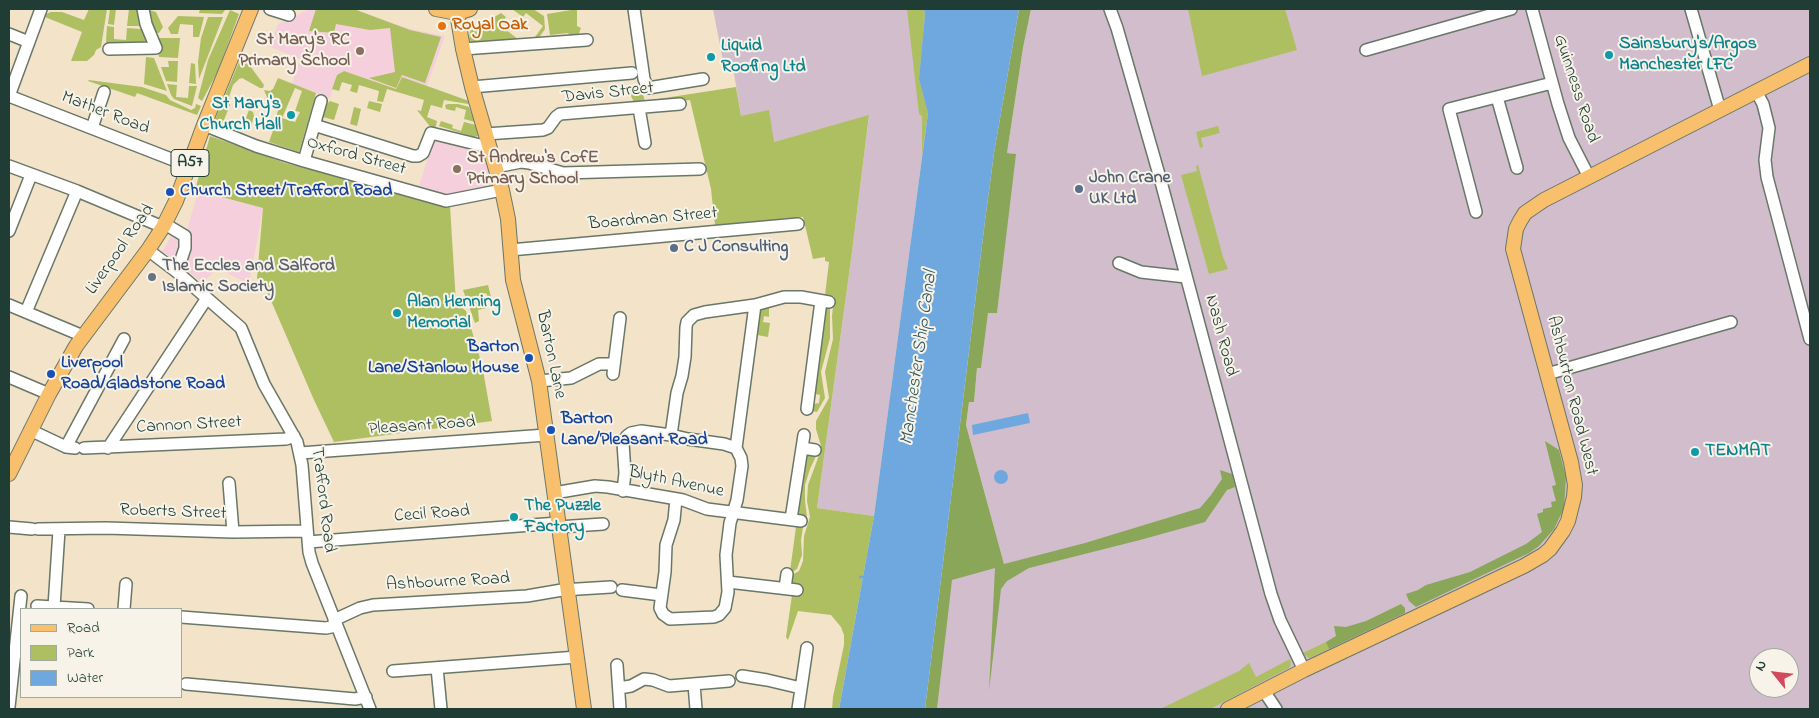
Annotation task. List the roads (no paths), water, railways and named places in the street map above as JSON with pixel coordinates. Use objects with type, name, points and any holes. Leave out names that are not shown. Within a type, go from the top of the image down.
[{"type":"main road","name":"Liverpool Road","points":[[9,474],[49,394],[83,336],[148,250],[164,225],[176,201],[204,125],[251,9]]},
{"type":"main road","points":[[436,9],[461,10]]},
{"type":"main road","name":"Barton Lane","points":[[461,10],[463,49],[502,190],[508,219],[513,280],[539,381],[584,709]]},
{"type":"main road","name":"Ashburton Road West","points":[[1228,709],[1304,670],[1529,564],[1543,555],[1557,540],[1572,510],[1575,485],[1513,249],[1520,221],[1525,213],[1533,207],[1810,64]]},
{"type":"street","points":[[9,96],[41,9]]},
{"type":"street","points":[[109,50],[156,48],[146,24],[143,9]]},
{"type":"street","points":[[270,9],[289,15]]},
{"type":"street","points":[[634,9],[644,79],[648,88],[703,79]]},
{"type":"street","name":"Nash Road","points":[[1110,9],[1138,100],[1276,608],[1304,670]]},
{"type":"street","points":[[1366,50],[1511,9]]},
{"type":"street","name":"Guinness Road","points":[[1532,9],[1569,138],[1590,177]]},
{"type":"street","points":[[1691,9],[1720,110]]},
{"type":"street","points":[[9,34],[28,42]]},
{"type":"street","points":[[463,49],[586,40]]},
{"type":"street","points":[[472,87],[632,74]]},
{"type":"street","points":[[1476,212],[1449,109],[1552,82]]},
{"type":"street","points":[[92,128],[104,92]]},
{"type":"street","points":[[1756,92],[1763,104],[1769,128],[1765,160],[1767,176],[1810,339]]},
{"type":"street","name":"Mather Road","points":[[9,96],[189,166]]},
{"type":"street","points":[[1497,97],[1517,168]]},
{"type":"street","points":[[304,161],[321,101]]},
{"type":"street","name":"Davis Street","points":[[314,125],[416,156],[423,153],[428,135],[434,133],[480,145],[487,139],[543,130],[548,128],[560,114],[680,104]]},
{"type":"street","points":[[638,108],[645,143]]},
{"type":"street","name":"Oxford Street","points":[[204,125],[256,146],[446,201],[502,190]]},
{"type":"street","points":[[496,167],[521,162],[564,173],[700,169]]},
{"type":"street","points":[[9,166],[164,225],[185,236],[185,248],[177,272]]},
{"type":"street","points":[[9,231],[31,175]]},
{"type":"street","points":[[26,312],[76,191]]},
{"type":"street","name":"Boardman Street","points":[[510,250],[798,224]]},
{"type":"street","name":"Trafford Road","points":[[148,250],[177,272],[241,328],[267,389],[294,436],[300,453],[312,563],[370,709]]},
{"type":"street","points":[[1119,263],[1141,272],[1186,278]]},
{"type":"street","points":[[672,435],[677,393],[683,370],[688,322],[694,315],[699,313],[755,305],[784,297],[801,297],[825,301],[811,402]]},
{"type":"street","points":[[108,448],[207,298]]},
{"type":"street","points":[[9,305],[83,336]]},
{"type":"street","points":[[676,499],[674,520],[666,545],[665,572],[660,608],[666,617],[676,620],[719,616],[724,608],[728,582],[726,555],[730,523],[738,500],[742,466],[741,458],[736,448],[755,305]]},
{"type":"street","points":[[1547,374],[1731,322]]},
{"type":"street","points":[[539,381],[569,378],[599,364],[613,369],[616,323]]},
{"type":"street","points":[[30,430],[75,447],[124,339]]},
{"type":"street","points":[[9,377],[49,394]]},
{"type":"street","points":[[624,490],[623,448],[631,433],[641,431],[672,435],[684,439],[724,444],[736,448]]},
{"type":"street","name":"Pleasant Road","points":[[300,453],[546,435]]},
{"type":"street","name":"Blyth Avenue","points":[[554,494],[596,486],[608,487],[676,499],[707,509],[796,520],[804,435]]},
{"type":"street","name":"Cannon Street","points":[[75,447],[108,448],[286,439],[294,436]]},
{"type":"street","points":[[802,448],[815,450]]},
{"type":"street","points":[[229,483],[233,532]]},
{"type":"street","name":"Cecil Road","points":[[308,537],[603,524]]},
{"type":"street","name":"Roberts Street","points":[[9,527],[59,530],[106,528],[233,532],[308,537]]},
{"type":"street","points":[[54,607],[59,530]]},
{"type":"street","points":[[785,588],[787,574]]},
{"type":"street","points":[[728,582],[797,590]]},
{"type":"street","points":[[124,608],[126,584]]},
{"type":"street","name":"Ashbourne Road","points":[[335,623],[360,608],[373,605],[527,596],[567,590],[616,588],[661,595]]},
{"type":"street","points":[[26,608],[27,603],[71,608]]},
{"type":"street","points":[[182,617],[326,628],[335,623]]},
{"type":"street","points":[[9,707],[20,643]]},
{"type":"street","points":[[798,709],[809,656]]},
{"type":"street","points":[[394,671],[576,657]]},
{"type":"street","points":[[617,665],[620,709]]},
{"type":"street","points":[[437,668],[441,709]]},
{"type":"street","points":[[742,676],[754,682],[802,688]]},
{"type":"street","points":[[618,688],[628,687],[640,680],[648,679],[670,686],[694,684],[714,678],[729,681]]},
{"type":"street","points":[[186,684],[355,699],[366,697]]},
{"type":"street","points":[[694,684],[696,709]]},
{"type":"street","points":[[1264,691],[1276,709]]},
{"type":"water","name":"Manchester Ship Canal","points":[[924,9],[1019,9],[994,153],[925,709],[839,709],[874,516],[928,113],[919,79]]},
{"type":"water","points":[[1028,413],[1030,423],[973,435],[972,425]]},
{"type":"water","points":[[1001,470],[1006,472],[1008,477],[1006,482],[1001,484],[996,482],[994,477],[996,472]]},
{"type":"place","name":"Royal Oak","points":[[442,26]]},
{"type":"place","name":"St Mary's RC Primary School","points":[[360,51]]},
{"type":"place","name":"Sainsbury's/Argos Manchester LFC","points":[[1609,55]]},
{"type":"place","name":"Liquid Roofing Ltd","points":[[711,57]]},
{"type":"place","name":"St Mary's Church Hall","points":[[291,115]]},
{"type":"place","name":"St Andrew's CofE Primary School","points":[[457,169]]},
{"type":"place","name":"John Crane UK Ltd","points":[[1079,189]]},
{"type":"place","name":"Church Street/Trafford Road","points":[[170,192]]},
{"type":"place","name":"C J Consulting","points":[[674,248]]},
{"type":"place","name":"The Eccles and Salford Islamic Society","points":[[152,277]]},
{"type":"place","name":"Alan Henning Memorial","points":[[397,313]]},
{"type":"place","name":"Barton Lane/Stanlow House","points":[[529,358]]},
{"type":"place","name":"Liverpool Road/Gladstone Road","points":[[51,374]]},
{"type":"place","name":"Barton Lane/Pleasant Road","points":[[551,430]]},
{"type":"place","name":"TENMAT","points":[[1695,452]]},
{"type":"place","name":"The Puzzle Factory","points":[[514,517]]}]
